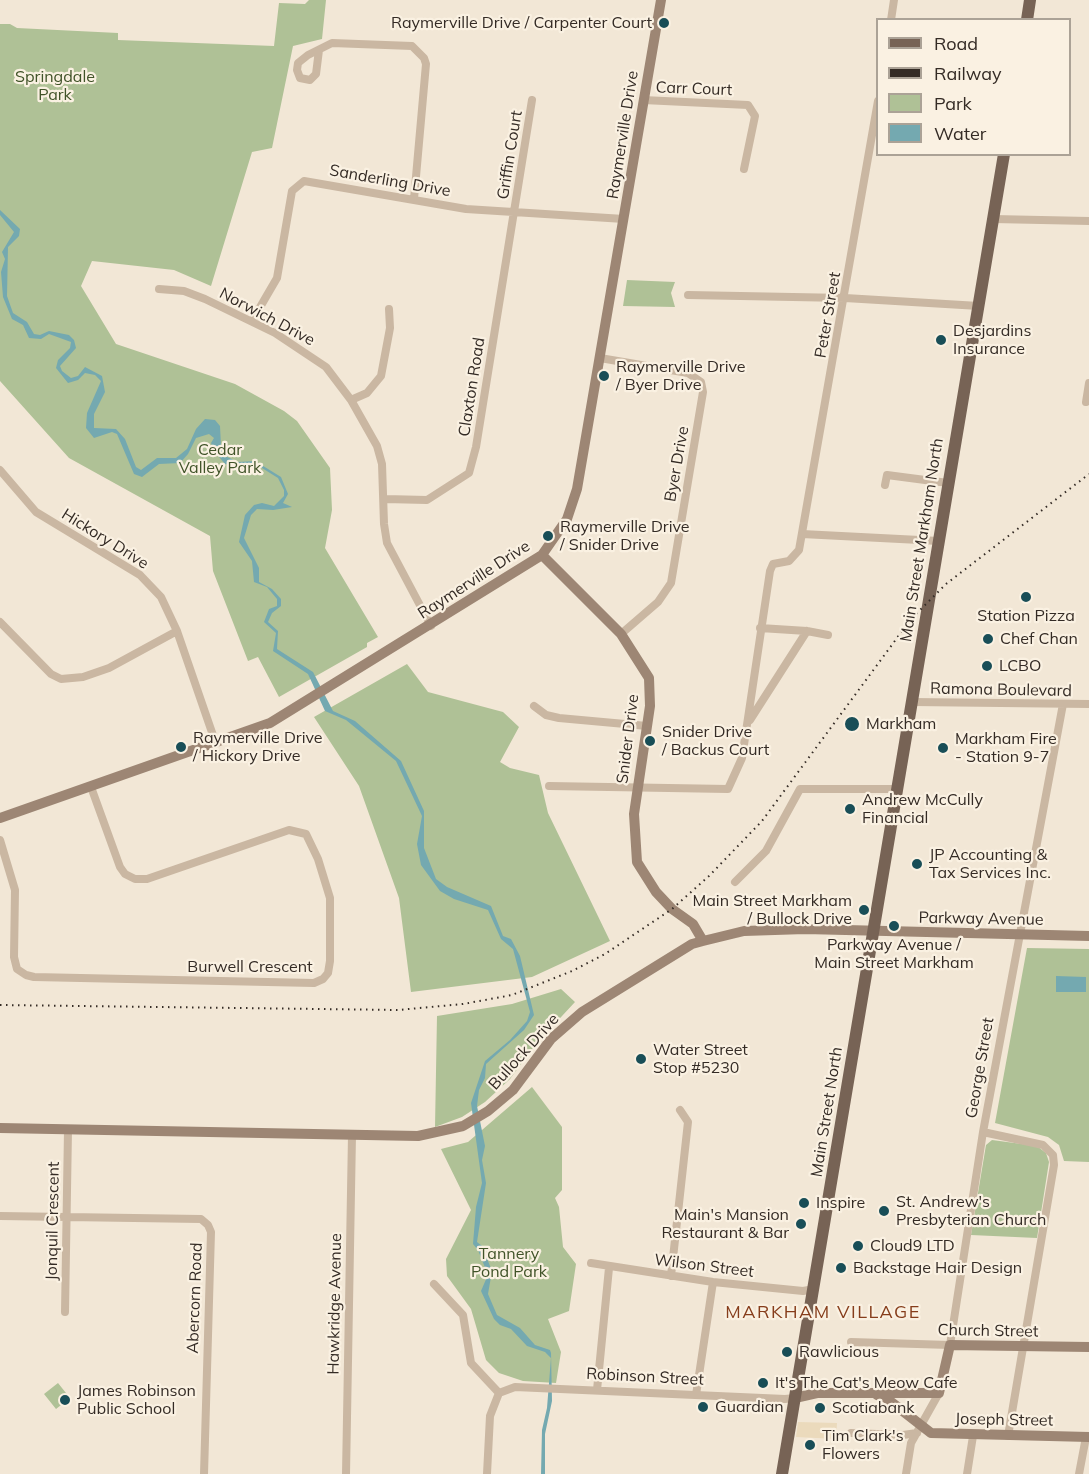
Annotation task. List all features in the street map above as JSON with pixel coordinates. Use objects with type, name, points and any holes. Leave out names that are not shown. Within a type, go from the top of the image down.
[{"type":"main road","points":[[1027,18],[1030,0]]},
{"type":"main road","name":"Main Street Markham North","points":[[873,932],[1004,156]]},
{"type":"main road","name":"Main Street North","points":[[782,1474],[873,932]]},
{"type":"street","name":"Raymerville Drive","points":[[0,818],[216,744],[270,723],[431,626],[542,555],[559,534],[573,505],[661,0]]},
{"type":"street","points":[[891,18],[894,0]]},
{"type":"street","points":[[319,50],[332,44],[402,44],[418,49],[424,58],[426,64],[414,199]]},
{"type":"street","name":"Griffin Court","points":[[515,214],[532,100]]},
{"type":"street","name":"Carr Court","points":[[643,100],[748,105],[755,116],[744,169]]},
{"type":"street","name":"Peter Street","points":[[760,628],[773,564],[794,558],[799,550],[876,113]]},
{"type":"street","name":"Sanderling Drive","points":[[252,321],[277,278],[292,191],[298,184],[316,182],[465,209],[515,214],[624,219]]},
{"type":"street","name":"Claxton Road","points":[[385,499],[427,500],[469,473],[476,447],[515,214]]},
{"type":"street","points":[[993,219],[1089,221]]},
{"type":"street","name":"Norwich Drive","points":[[159,289],[184,291],[252,321],[316,358],[351,400],[377,446],[382,464],[387,543],[431,626]]},
{"type":"street","points":[[688,295],[845,298],[979,306]]},
{"type":"street","points":[[351,400],[367,393],[381,375],[390,328],[389,309]]},
{"type":"street","name":"Byer Drive","points":[[600,358],[688,373],[701,382],[703,392],[671,583],[658,602],[621,634]]},
{"type":"street","points":[[1086,402],[1089,383]]},
{"type":"street","name":"Hickory Drive","points":[[0,470],[36,512],[105,551],[150,583],[161,597],[177,631],[216,744]]},
{"type":"street","points":[[885,485],[887,476],[948,483]]},
{"type":"street","points":[[802,534],[939,541]]},
{"type":"street","name":"Snider Drive","points":[[542,555],[621,634],[636,654],[649,678],[650,706],[633,827],[637,862],[656,892],[672,909],[693,924],[704,941]]},
{"type":"street","points":[[0,622],[51,674],[61,679],[83,676],[108,668],[177,631]]},
{"type":"street","points":[[549,786],[728,789],[742,758],[749,722],[760,628],[807,631],[828,635]]},
{"type":"street","points":[[749,722],[807,631]]},
{"type":"street","name":"Ramona Boulevard","points":[[912,702],[1089,704]]},
{"type":"street","name":"George Street","points":[[906,1474],[911,1443],[939,1393],[950,1346],[983,1132],[1062,704]]},
{"type":"street","points":[[534,706],[546,715],[559,718],[647,726]]},
{"type":"street","name":"Burwell Crescent","points":[[0,840],[15,890],[14,957],[17,969],[26,975],[314,983],[323,979],[328,973],[330,898],[314,848],[306,834],[290,830],[147,879],[135,879],[125,874],[120,867],[91,787]]},
{"type":"street","points":[[735,882],[766,851],[800,789],[897,789]]},
{"type":"street","name":"Bullock Drive","points":[[0,1128],[418,1136],[463,1126],[488,1111],[513,1090],[551,1039],[582,1012],[692,944],[759,930],[873,932]]},
{"type":"street","name":"Parkway Avenue","points":[[873,932],[1089,936]]},
{"type":"street","points":[[671,1276],[688,1122],[680,1110]]},
{"type":"street","name":"Jonquil Crescent","points":[[65,1312],[68,1130]]},
{"type":"street","points":[[983,1132],[1043,1145],[1053,1155],[1054,1165],[1008,1436]]},
{"type":"street","name":"Hawkridge Avenue","points":[[346,1474],[352,1135]]},
{"type":"street","name":"Abercorn Road","points":[[0,1216],[201,1220],[208,1225],[211,1232],[204,1474]]},
{"type":"street","name":"Wilson Street","points":[[591,1263],[609,1268],[713,1282],[814,1290]]},
{"type":"street","points":[[597,1390],[609,1268]]},
{"type":"street","points":[[696,1395],[713,1282]]},
{"type":"street","points":[[434,1284],[463,1315],[471,1363],[499,1394],[490,1416],[487,1474]]},
{"type":"street","name":"Church Street","points":[[851,1342],[950,1346],[1089,1347]]},
{"type":"street","name":"Robinson Street","points":[[499,1394],[523,1386],[795,1398],[817,1393],[939,1393]]},
{"type":"street","name":"Robinson Street","points":[[872,1393],[886,1398],[919,1429]]},
{"type":"street","name":"Joseph Street","points":[[851,1433],[903,1436],[919,1429],[931,1433],[973,1436],[1088,1437]]},
{"type":"street","points":[[967,1474],[973,1436]]},
{"type":"street","points":[[1079,1474],[1088,1437]]},
{"type":"green space","points":[[309,0],[326,0],[322,39],[293,46],[272,148],[252,152],[211,286],[174,270],[92,261],[81,286],[116,344],[235,384],[284,411],[297,421],[330,468],[332,510],[325,548],[378,637],[367,643],[367,647],[279,697],[258,657],[248,661],[213,571],[210,536],[69,458],[0,381],[0,24],[10,24],[17,28],[118,33],[118,40],[274,46],[279,3],[305,4]]},
{"type":"green space","points":[[627,280],[675,282],[671,293],[675,307],[623,306]]},
{"type":"green space","points":[[407,664],[428,692],[503,712],[519,727],[500,762],[510,768],[539,775],[548,813],[610,941],[532,977],[411,992],[399,898],[359,786],[314,717]]},
{"type":"green space","points":[[1027,948],[1089,949],[1089,1162],[1064,1161],[1059,1145],[1048,1137],[995,1123]]},
{"type":"green space","points":[[561,989],[575,1002],[536,1044],[510,1079],[485,1102],[462,1117],[435,1127],[437,1016],[512,1004]]},
{"type":"green space","name":"Tannery Pond Park","points":[[532,1087],[562,1127],[562,1190],[555,1198],[559,1207],[563,1247],[576,1264],[569,1311],[548,1319],[561,1352],[556,1383],[523,1381],[499,1373],[486,1360],[471,1309],[447,1276],[446,1259],[471,1210],[441,1149],[468,1142]]},
{"type":"green space","points":[[992,1140],[1037,1146],[1046,1153],[1049,1162],[1037,1238],[971,1235],[986,1145]]},
{"type":"green space","points":[[58,1383],[70,1398],[56,1409],[44,1394]]},
{"type":"shaded area","points":[[798,1422],[837,1423],[836,1439],[796,1437]]},
{"type":"water","points":[[0,210],[20,229],[19,236],[8,247],[7,296],[13,313],[27,322],[34,334],[40,335],[49,331],[69,335],[74,340],[76,348],[60,366],[62,371],[71,378],[78,376],[85,367],[102,376],[105,392],[94,414],[94,428],[116,429],[125,439],[136,467],[141,470],[157,458],[176,458],[187,449],[196,429],[205,419],[215,420],[220,426],[221,446],[225,456],[238,462],[255,461],[281,477],[288,494],[283,503],[292,507],[273,510],[257,509],[251,515],[244,538],[259,568],[259,582],[272,589],[281,599],[281,606],[272,613],[268,622],[278,631],[277,649],[313,672],[333,711],[355,721],[401,761],[424,811],[424,848],[436,879],[447,887],[491,906],[503,936],[511,939],[520,956],[534,1015],[524,1030],[486,1064],[485,1078],[479,1090],[477,1106],[485,1146],[482,1160],[486,1183],[477,1242],[482,1246],[492,1271],[488,1294],[497,1315],[520,1328],[535,1345],[550,1350],[551,1353],[552,1401],[545,1434],[545,1474],[541,1474],[542,1430],[547,1408],[551,1358],[545,1352],[527,1346],[511,1329],[500,1325],[494,1319],[481,1291],[487,1277],[486,1270],[473,1244],[476,1207],[482,1183],[471,1103],[485,1061],[510,1040],[527,1021],[530,1012],[513,949],[501,939],[488,910],[454,899],[440,891],[421,865],[417,844],[422,816],[396,761],[346,720],[325,711],[308,674],[273,651],[276,633],[264,622],[269,609],[277,606],[277,599],[267,587],[254,582],[252,561],[239,542],[245,515],[254,505],[262,503],[274,506],[284,496],[284,490],[278,478],[254,463],[239,466],[225,464],[215,452],[211,443],[214,438],[209,434],[196,438],[188,454],[180,463],[159,464],[142,477],[134,474],[117,434],[112,432],[94,438],[86,428],[87,413],[101,381],[95,375],[85,373],[78,380],[68,383],[56,368],[58,360],[70,348],[71,342],[49,334],[41,339],[29,338],[23,325],[12,319],[3,297],[1,272],[5,259],[2,252],[14,232],[0,215]]},
{"type":"water","points":[[1056,976],[1086,977],[1086,992],[1056,992]]},
{"type":"railway","points":[[0,1005],[398,1010],[463,1004],[512,995],[572,971],[605,954],[672,909],[709,876],[762,821],[911,619],[946,584],[1089,474]]},
{"type":"place","name":"Raymerville Drive / Carpenter Court","points":[[664,23]]},
{"type":"place","name":"Desjardins Insurance","points":[[941,340]]},
{"type":"place","name":"Raymerville Drive / Byer Drive","points":[[604,376]]},
{"type":"place","name":"Raymerville Drive / Snider Drive","points":[[548,536]]},
{"type":"place","name":"Station Pizza","points":[[1026,597]]},
{"type":"place","name":"Chef Chan","points":[[988,639]]},
{"type":"place","name":"LCBO","points":[[987,666]]},
{"type":"place","name":"Markham","points":[[852,724]]},
{"type":"place","name":"Snider Drive / Backus Court","points":[[650,741]]},
{"type":"place","name":"Raymerville Drive / Hickory Drive","points":[[181,747]]},
{"type":"place","name":"Markham Fire - Station 9-7","points":[[943,748]]},
{"type":"place","name":"Andrew McCully Financial","points":[[850,809]]},
{"type":"place","name":"JP Accounting & Tax Services Inc.","points":[[917,864]]},
{"type":"place","name":"Main Street Markham / Bullock Drive","points":[[864,910]]},
{"type":"place","name":"Parkway Avenue / Main Street Markham","points":[[894,926]]},
{"type":"place","name":"Water Street Stop #5230","points":[[641,1059]]},
{"type":"place","name":"Inspire","points":[[804,1203]]},
{"type":"place","name":"St. Andrew's Presbyterian Church","points":[[884,1211]]},
{"type":"place","name":"Main's Mansion Restaurant & Bar","points":[[801,1224]]},
{"type":"place","name":"Cloud9 LTD","points":[[858,1246]]},
{"type":"place","name":"Backstage Hair Design","points":[[841,1268]]},
{"type":"place","name":"Rawlicious","points":[[787,1352]]},
{"type":"place","name":"It's The Cat's Meow Cafe","points":[[763,1383]]},
{"type":"place","name":"James Robinson Public School","points":[[65,1400]]},
{"type":"place","name":"Guardian","points":[[703,1407]]},
{"type":"place","name":"Scotiabank","points":[[820,1408]]},
{"type":"place","name":"Tim Clark's Flowers","points":[[810,1445]]},
{"type":"district","name":"MARKHAM VILLAGE","points":[[823,1313]]},
{"type":"park label","name":"Springdale Park","points":[[55,86]]},
{"type":"park label","name":"Cedar Valley Park","points":[[220,459]]}]
